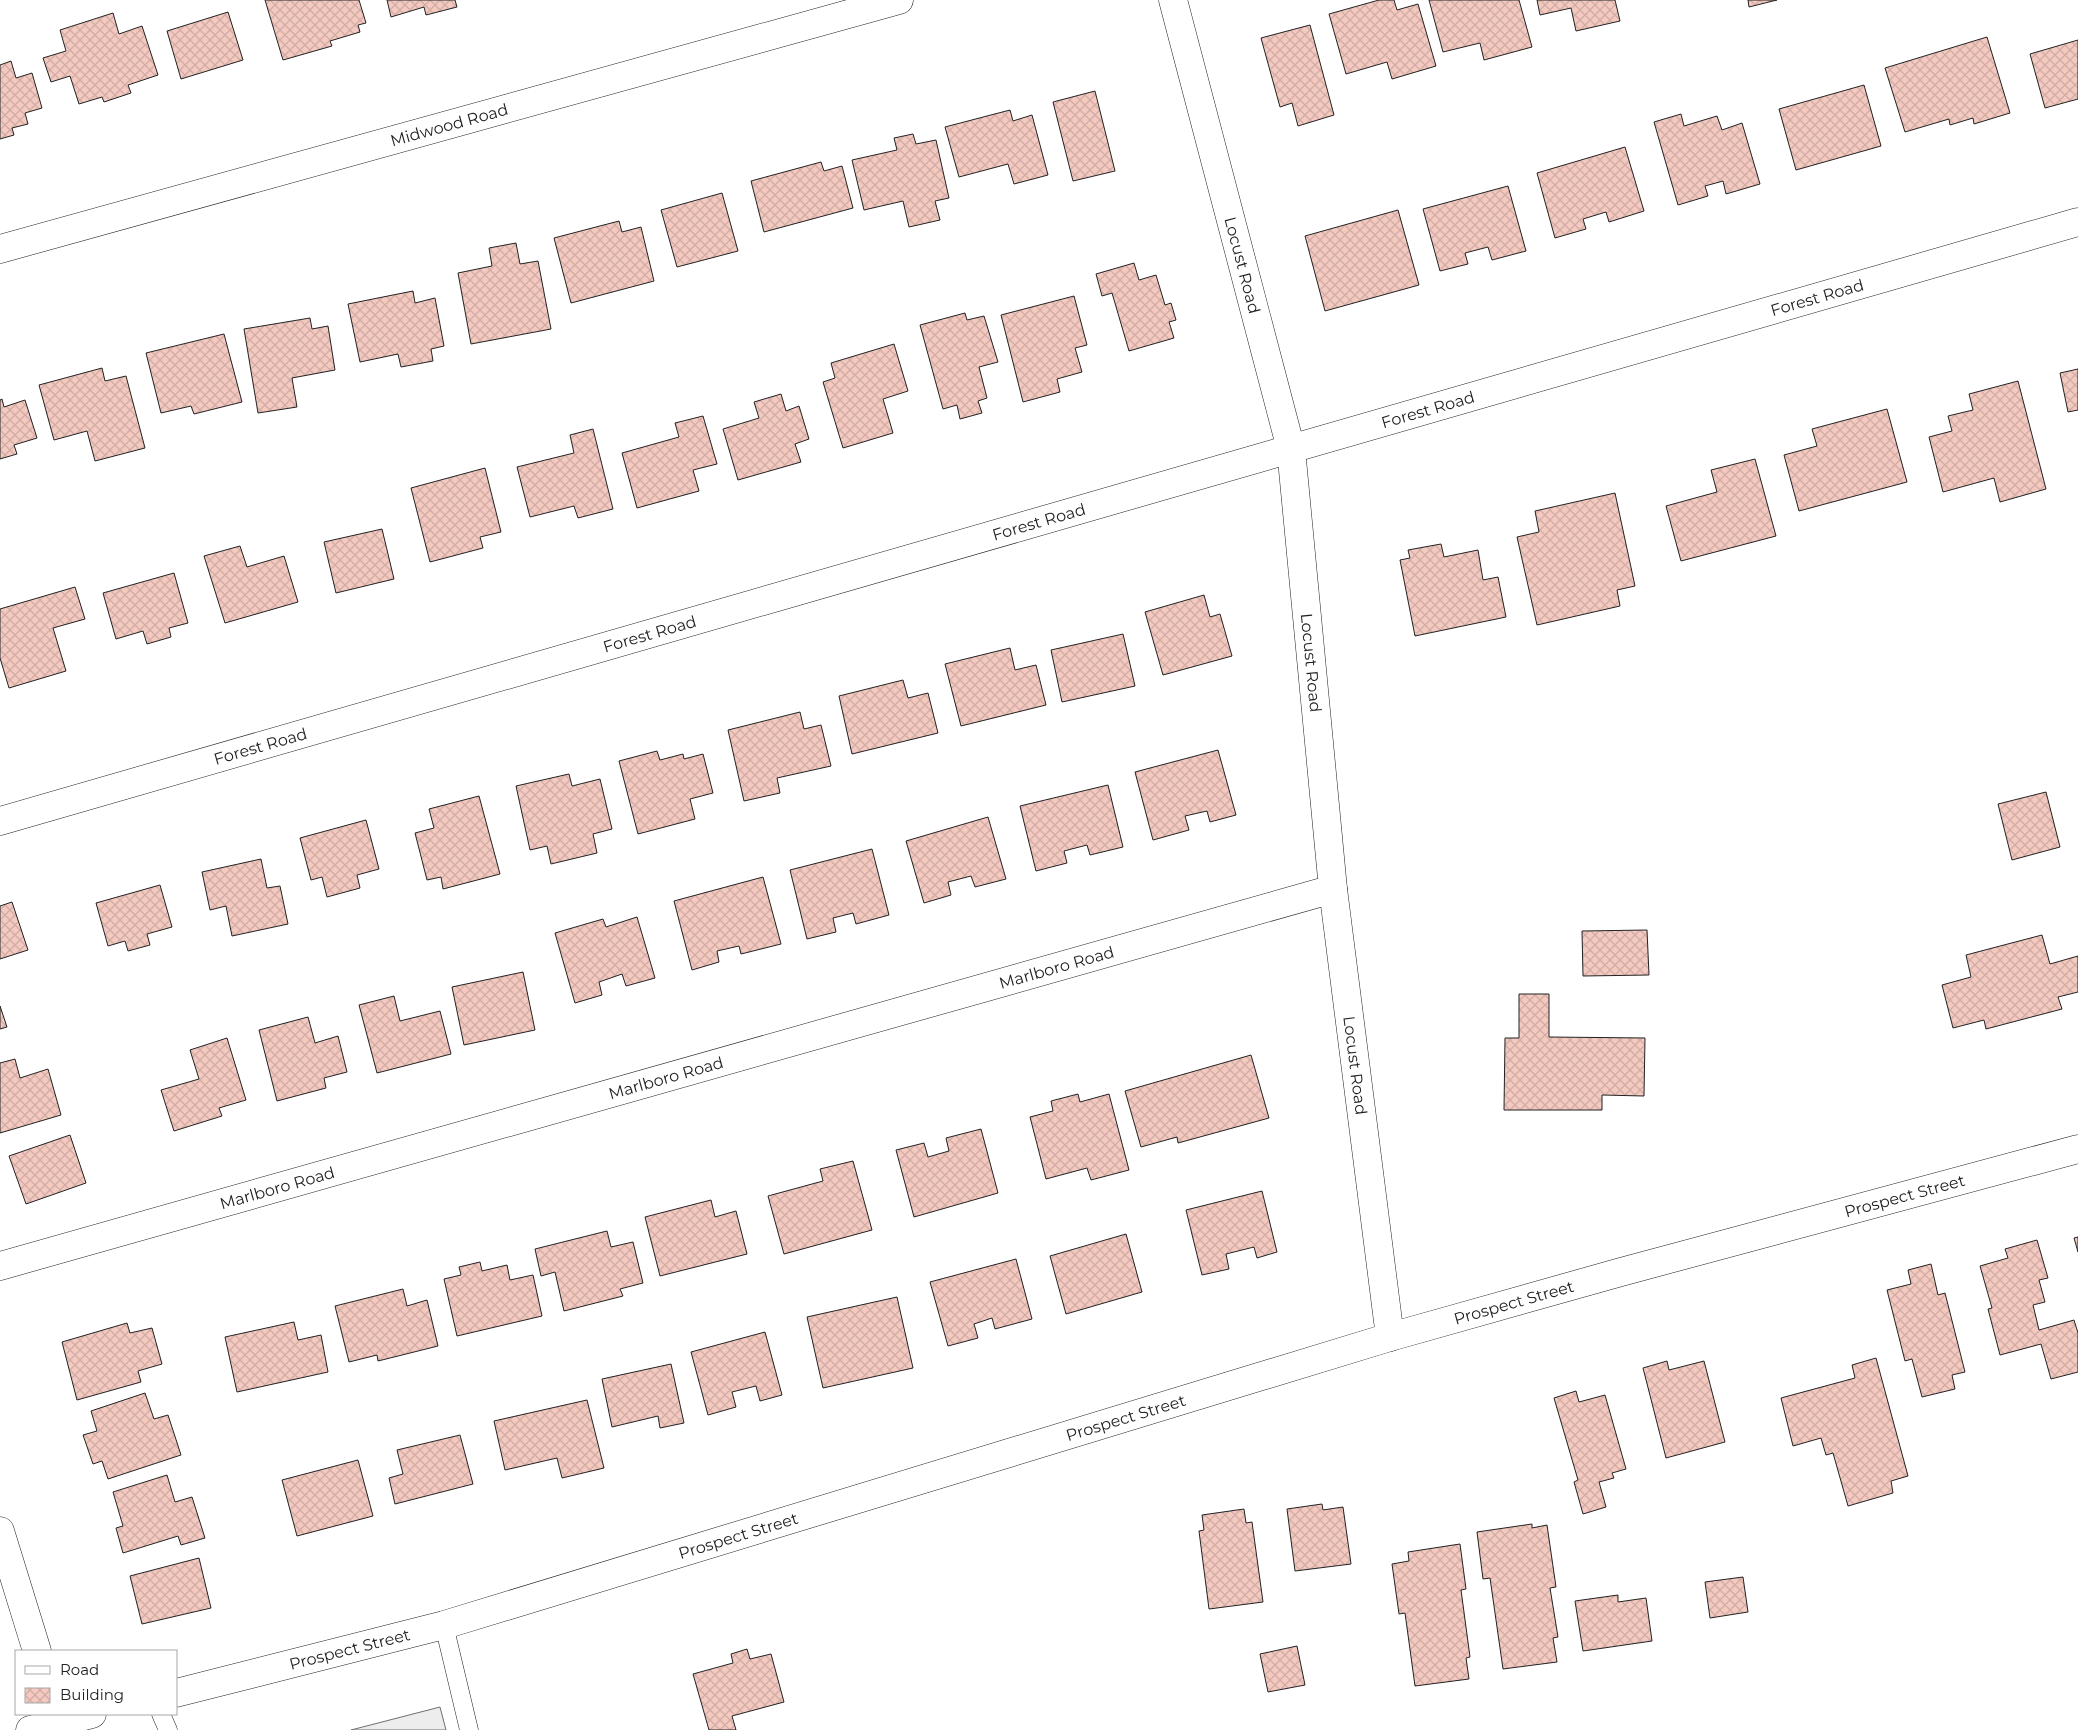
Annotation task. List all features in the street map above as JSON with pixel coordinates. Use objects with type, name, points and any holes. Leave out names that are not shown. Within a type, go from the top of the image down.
[{"type":"street","name":"Midwood Road","points":[[0,249],[899,0]]},
{"type":"street","name":"Locust Road","points":[[1173,0],[1292,449],[1333,889],[1390,1337]]},
{"type":"street","name":"Forest Road","points":[[0,821],[2078,222]]},
{"type":"street","name":"Marlboro Road","points":[[0,1266],[1333,889]]},
{"type":"street","name":"Prospect Street","points":[[178,1692],[444,1625],[1390,1337],[1630,1270],[2078,1150]]},
{"type":"street","points":[[0,1531],[37,1650]]},
{"type":"street","points":[[30,1730],[60,1717],[81,1715]]},
{"type":"lane","points":[[444,1625],[469,1730]]},
{"type":"lane","points":[[161,1715],[168,1730]]},
{"type":"shaded area","points":[[440,1707],[446,1730],[351,1730]]},
{"type":"building","points":[[265,0],[359,0],[366,23],[358,25],[360,32],[330,41],[332,46],[283,60]]},
{"type":"building","points":[[387,0],[455,0],[457,7],[426,15],[424,7],[391,17]]},
{"type":"building","points":[[1379,0],[1394,0],[1397,10],[1418,4],[1436,66],[1392,79],[1387,62],[1346,74],[1329,14]]},
{"type":"building","points":[[1429,0],[1519,0],[1532,47],[1484,60],[1480,43],[1443,52]]},
{"type":"building","points":[[1537,0],[1615,0],[1620,21],[1576,31],[1571,8],[1540,15]]},
{"type":"building","points":[[1748,0],[1777,0],[1749,7]]},
{"type":"building","points":[[228,12],[243,60],[181,79],[167,31]]},
{"type":"building","points":[[113,13],[119,34],[142,26],[158,75],[128,85],[131,93],[104,102],[102,97],[79,104],[70,76],[51,82],[43,58],[66,51],[60,30]]},
{"type":"building","points":[[1310,25],[1334,115],[1298,126],[1292,103],[1280,107],[1261,38]]},
{"type":"building","points":[[1987,37],[2010,113],[1974,124],[1973,118],[1950,125],[1949,119],[1905,132],[1885,68]]},
{"type":"building","points":[[2078,40],[2078,99],[2045,108],[2030,54]]},
{"type":"building","points":[[11,61],[16,78],[32,73],[42,108],[25,113],[28,124],[12,128],[14,135],[0,139],[0,65]]},
{"type":"building","points":[[1864,85],[1881,146],[1796,170],[1779,109]]},
{"type":"building","points":[[1095,91],[1115,171],[1073,181],[1053,102]]},
{"type":"building","points":[[1010,110],[1013,121],[1032,115],[1048,175],[1014,184],[1008,164],[959,177],[945,127]]},
{"type":"building","points":[[1681,114],[1684,126],[1717,116],[1722,130],[1742,123],[1760,184],[1726,194],[1723,181],[1705,186],[1708,196],[1678,205],[1654,122]]},
{"type":"building","points":[[913,134],[916,144],[936,140],[949,198],[935,201],[940,220],[909,227],[903,201],[864,210],[852,160],[897,150],[894,138]]},
{"type":"building","points":[[1625,147],[1644,211],[1609,222],[1606,212],[1583,219],[1586,229],[1555,238],[1537,173]]},
{"type":"building","points":[[821,162],[824,171],[842,166],[853,208],[764,232],[751,181]]},
{"type":"building","points":[[1508,186],[1526,251],[1492,260],[1488,247],[1465,253],[1468,264],[1440,271],[1423,209]]},
{"type":"building","points":[[722,193],[738,251],[677,267],[661,210]]},
{"type":"building","points":[[1398,210],[1419,285],[1325,311],[1305,236]]},
{"type":"building","points":[[619,221],[622,232],[641,227],[654,281],[571,303],[554,238]]},
{"type":"building","points":[[516,243],[520,264],[538,261],[551,329],[471,344],[458,273],[492,266],[489,248]]},
{"type":"building","points":[[1134,263],[1139,280],[1156,275],[1165,305],[1171,303],[1176,320],[1169,322],[1174,338],[1129,351],[1112,293],[1102,296],[1096,274]]},
{"type":"building","points":[[413,291],[415,303],[435,298],[444,346],[431,349],[433,361],[401,367],[398,354],[360,362],[348,304]]},
{"type":"building","points":[[1074,296],[1087,345],[1075,348],[1082,372],[1057,379],[1060,392],[1023,402],[1001,315]]},
{"type":"building","points":[[965,313],[967,320],[984,316],[998,362],[979,367],[987,398],[978,401],[982,413],[960,419],[957,405],[943,409],[920,325]]},
{"type":"building","points":[[310,318],[312,329],[328,326],[335,370],[292,378],[297,407],[258,413],[244,329]]},
{"type":"building","points":[[224,334],[242,402],[194,414],[191,406],[161,413],[146,353]]},
{"type":"building","points":[[894,344],[908,391],[883,399],[893,433],[843,448],[823,382],[835,378],[831,363]]},
{"type":"building","points":[[102,368],[105,381],[126,376],[145,448],[95,461],[87,431],[54,440],[39,385]]},
{"type":"building","points":[[2078,369],[2078,410],[2068,412],[2060,373]]},
{"type":"building","points":[[2018,381],[2046,489],[2000,502],[1994,478],[1943,492],[1929,437],[1952,431],[1948,416],[1973,410],[1969,394]]},
{"type":"building","points":[[781,394],[786,411],[799,406],[809,439],[795,444],[801,462],[738,480],[723,429],[759,418],[754,402]]},
{"type":"building","points":[[2,399],[4,407],[25,400],[37,438],[14,445],[17,454],[0,459],[0,400]]},
{"type":"building","points":[[1887,409],[1907,482],[1799,511],[1784,455],[1817,446],[1812,429]]},
{"type":"building","points":[[703,416],[717,464],[693,470],[699,491],[637,508],[622,453],[679,437],[675,423]]},
{"type":"building","points":[[593,429],[613,509],[578,518],[574,506],[530,517],[517,467],[574,453],[570,435]]},
{"type":"building","points":[[1755,459],[1776,536],[1681,561],[1666,506],[1717,492],[1711,470]]},
{"type":"building","points":[[485,468],[501,532],[480,537],[483,548],[430,562],[411,488]]},
{"type":"building","points":[[1615,493],[1635,586],[1617,590],[1620,606],[1537,625],[1517,537],[1539,532],[1535,511]]},
{"type":"building","points":[[382,529],[394,579],[336,593],[324,542]]},
{"type":"building","points":[[1441,544],[1444,557],[1478,550],[1483,580],[1498,577],[1506,617],[1415,636],[1400,560],[1410,558],[1408,550]]},
{"type":"building","points":[[240,546],[247,567],[284,556],[298,602],[225,623],[204,556]]},
{"type":"building","points":[[174,573],[188,623],[169,628],[171,637],[147,644],[143,631],[116,639],[103,593]]},
{"type":"building","points":[[75,587],[85,619],[53,628],[66,671],[9,688],[0,658],[0,609]]},
{"type":"building","points":[[1204,595],[1210,617],[1220,614],[1232,656],[1163,675],[1145,612]]},
{"type":"building","points":[[1123,634],[1135,686],[1062,702],[1051,650]]},
{"type":"building","points":[[1010,648],[1015,670],[1036,665],[1046,705],[961,726],[945,664]]},
{"type":"building","points":[[903,680],[908,698],[928,693],[938,733],[852,754],[839,696]]},
{"type":"building","points":[[800,712],[804,729],[821,725],[831,766],[777,778],[780,793],[744,801],[728,730]]},
{"type":"building","points":[[1218,750],[1236,815],[1210,822],[1207,811],[1185,816],[1189,830],[1153,840],[1135,772]]},
{"type":"building","points":[[657,751],[660,760],[683,754],[684,759],[703,754],[713,793],[690,799],[695,819],[638,834],[619,761]]},
{"type":"building","points":[[569,774],[572,786],[600,779],[612,829],[593,834],[597,853],[551,864],[547,846],[530,850],[516,786]]},
{"type":"building","points":[[1108,785],[1123,847],[1090,855],[1087,845],[1064,851],[1067,863],[1036,871],[1020,806]]},
{"type":"building","points":[[2046,792],[2060,847],[2012,860],[1998,804]]},
{"type":"building","points":[[479,796],[500,874],[443,889],[441,877],[427,880],[415,833],[434,828],[429,809]]},
{"type":"building","points":[[988,817],[1006,879],[975,887],[971,876],[948,882],[951,895],[924,903],[906,841]]},
{"type":"building","points":[[366,820],[379,869],[357,875],[360,888],[327,897],[322,877],[311,880],[300,838]]},
{"type":"building","points":[[872,849],[889,915],[856,924],[853,913],[833,918],[836,932],[807,939],[790,870]]},
{"type":"building","points":[[261,859],[267,888],[280,886],[288,924],[232,936],[226,906],[210,910],[202,872]]},
{"type":"building","points":[[763,877],[781,944],[741,954],[739,946],[717,951],[719,962],[692,970],[674,901]]},
{"type":"building","points":[[160,885],[172,927],[147,934],[150,945],[128,951],[125,941],[108,946],[96,903]]},
{"type":"building","points":[[12,902],[28,950],[0,959],[0,906]]},
{"type":"building","points":[[637,917],[655,978],[626,986],[622,974],[599,982],[602,995],[575,1003],[555,933],[603,919],[606,927]]},
{"type":"building","points":[[1647,930],[1649,975],[1583,976],[1582,931]]},
{"type":"building","points":[[2042,935],[2050,964],[2078,956],[2078,992],[2058,997],[2062,1009],[1986,1029],[1984,1020],[1953,1028],[1942,985],[1971,977],[1966,955]]},
{"type":"building","points":[[523,972],[535,1030],[464,1045],[452,987]]},
{"type":"building","points":[[1519,994],[1549,994],[1549,1037],[1645,1038],[1644,1096],[1602,1095],[1602,1110],[1504,1110],[1505,1038],[1519,1038]]},
{"type":"building","points":[[394,996],[400,1021],[440,1011],[451,1054],[377,1073],[359,1005]]},
{"type":"building","points":[[0,1006],[7,1027],[0,1029]]},
{"type":"building","points":[[308,1017],[315,1043],[338,1036],[347,1072],[324,1078],[326,1088],[277,1101],[259,1030]]},
{"type":"building","points":[[227,1038],[246,1100],[219,1108],[222,1116],[174,1131],[161,1090],[199,1079],[190,1050]]},
{"type":"building","points":[[1251,1055],[1269,1118],[1178,1143],[1177,1137],[1141,1147],[1125,1091]]},
{"type":"building","points":[[15,1059],[20,1078],[48,1069],[61,1115],[0,1133],[0,1063]]},
{"type":"building","points":[[1078,1094],[1080,1102],[1109,1094],[1129,1170],[1091,1180],[1087,1168],[1046,1179],[1030,1117],[1053,1111],[1051,1101]]},
{"type":"building","points":[[981,1129],[998,1193],[914,1217],[896,1150],[924,1143],[928,1157],[949,1151],[946,1138]]},
{"type":"building","points":[[70,1135],[86,1183],[26,1204],[9,1156]]},
{"type":"building","points":[[853,1161],[872,1230],[784,1254],[768,1196],[823,1181],[820,1169]]},
{"type":"building","points":[[1262,1191],[1277,1252],[1257,1258],[1254,1247],[1226,1254],[1229,1269],[1202,1275],[1186,1210]]},
{"type":"building","points":[[711,1200],[715,1217],[736,1211],[747,1254],[660,1276],[645,1217]]},
{"type":"building","points":[[607,1231],[611,1247],[633,1242],[643,1283],[620,1289],[623,1296],[564,1311],[555,1272],[541,1276],[535,1249]]},
{"type":"building","points":[[1126,1234],[1142,1292],[1066,1314],[1050,1256]]},
{"type":"building","points":[[2078,1237],[2078,1252],[2074,1238]]},
{"type":"building","points":[[2037,1240],[2048,1278],[2039,1280],[2045,1302],[2033,1305],[2039,1330],[2074,1320],[2078,1333],[2078,1372],[2051,1379],[2041,1344],[2000,1355],[1988,1309],[1992,1308],[1980,1266],[2008,1258],[2005,1249]]},
{"type":"building","points":[[1016,1259],[1032,1319],[995,1329],[992,1318],[974,1324],[978,1338],[948,1346],[930,1282]]},
{"type":"building","points":[[480,1262],[482,1271],[507,1265],[510,1280],[533,1275],[542,1316],[457,1336],[444,1279],[461,1275],[459,1267]]},
{"type":"building","points":[[1931,1264],[1938,1295],[1945,1293],[1965,1372],[1952,1375],[1955,1389],[1922,1397],[1912,1359],[1905,1361],[1887,1290],[1911,1284],[1908,1270]]},
{"type":"building","points":[[403,1289],[407,1306],[427,1300],[438,1346],[378,1361],[377,1355],[349,1362],[335,1306]]},
{"type":"building","points":[[897,1297],[913,1368],[823,1388],[807,1317]]},
{"type":"building","points":[[294,1322],[298,1340],[321,1335],[328,1372],[237,1392],[225,1337]]},
{"type":"building","points":[[127,1323],[130,1333],[152,1328],[162,1364],[138,1371],[141,1382],[77,1400],[62,1342]]},
{"type":"building","points":[[765,1332],[782,1395],[760,1401],[756,1386],[732,1392],[736,1407],[708,1415],[691,1352]]},
{"type":"building","points":[[1876,1358],[1908,1476],[1891,1481],[1893,1493],[1848,1506],[1833,1453],[1826,1455],[1821,1438],[1793,1446],[1781,1398],[1855,1378],[1852,1365]]},
{"type":"building","points":[[1667,1361],[1669,1370],[1704,1361],[1725,1442],[1666,1458],[1643,1368]]},
{"type":"building","points":[[671,1364],[684,1423],[660,1428],[658,1416],[612,1427],[602,1379]]},
{"type":"building","points":[[1576,1391],[1579,1402],[1605,1395],[1626,1469],[1612,1473],[1614,1478],[1599,1482],[1606,1507],[1583,1514],[1574,1482],[1578,1480],[1554,1398]]},
{"type":"building","points":[[145,1393],[154,1419],[168,1415],[181,1455],[108,1479],[102,1461],[93,1464],[83,1435],[97,1431],[91,1411]]},
{"type":"building","points":[[587,1400],[604,1468],[562,1478],[557,1458],[505,1470],[494,1421]]},
{"type":"building","points":[[460,1435],[473,1484],[395,1504],[389,1478],[403,1474],[397,1450]]},
{"type":"building","points":[[358,1460],[373,1516],[297,1536],[282,1480]]},
{"type":"building","points":[[167,1475],[175,1502],[192,1497],[205,1538],[181,1545],[178,1536],[123,1553],[116,1528],[123,1526],[113,1492]]},
{"type":"building","points":[[1322,1504],[1323,1510],[1343,1507],[1351,1564],[1295,1571],[1287,1509]]},
{"type":"building","points":[[1244,1509],[1246,1523],[1252,1522],[1263,1602],[1209,1609],[1199,1531],[1204,1530],[1202,1515]]},
{"type":"building","points":[[1532,1524],[1532,1528],[1547,1525],[1556,1587],[1550,1588],[1558,1637],[1553,1638],[1557,1662],[1503,1669],[1490,1578],[1483,1579],[1477,1532]]},
{"type":"building","points":[[1460,1544],[1466,1589],[1461,1590],[1470,1657],[1466,1658],[1469,1679],[1415,1686],[1405,1613],[1399,1614],[1392,1564],[1409,1561],[1408,1552]]},
{"type":"building","points":[[199,1558],[211,1608],[142,1624],[130,1576]]},
{"type":"building","points":[[1743,1577],[1748,1612],[1710,1618],[1705,1582]]},
{"type":"building","points":[[1618,1595],[1618,1602],[1646,1598],[1652,1641],[1583,1651],[1575,1601]]},
{"type":"building","points":[[1297,1646],[1305,1685],[1268,1692],[1260,1654]]},
{"type":"building","points":[[747,1649],[750,1659],[771,1654],[784,1702],[732,1716],[736,1730],[709,1730],[693,1674],[733,1663],[731,1654]]}]
